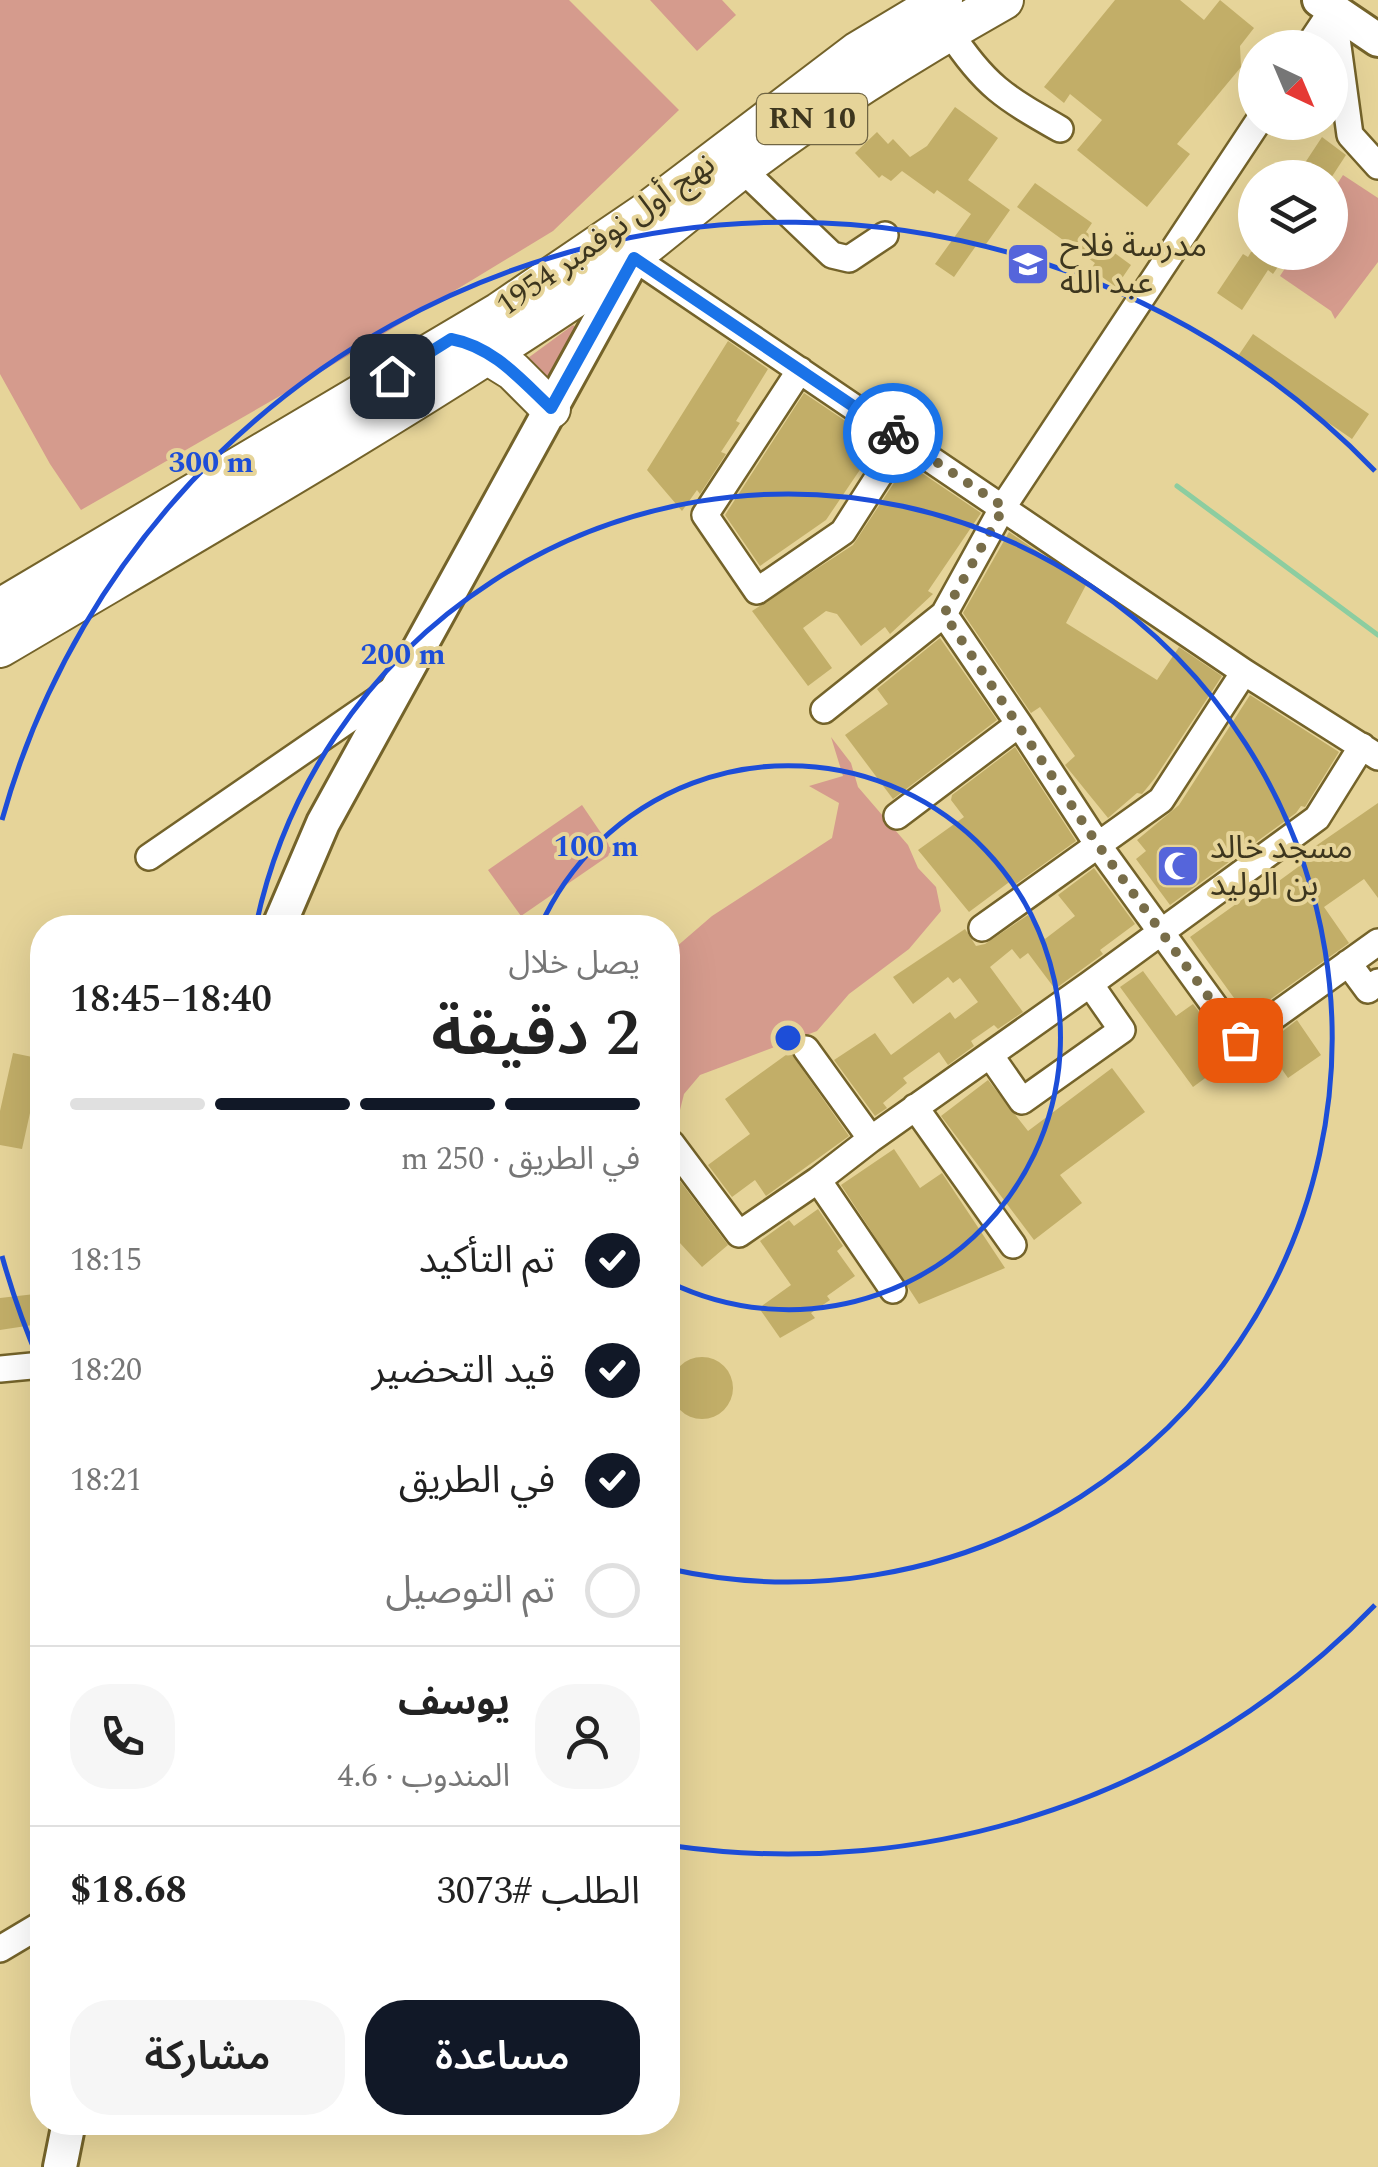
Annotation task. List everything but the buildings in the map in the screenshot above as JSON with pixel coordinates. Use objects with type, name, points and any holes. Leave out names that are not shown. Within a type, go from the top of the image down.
[{"type":"highway","name":"نهج أول نوفمبر 1954","points":[[0,608],[549,280],[646,212],[858,51],[946,16],[1004,0]]},
{"type":"highway","name":"نهج أول نوفمبر 1954","points":[[0,648],[454,377],[634,258],[742,169],[890,66],[946,16]]},
{"type":"highway","points":[[451,339],[490,354],[542,400]]},
{"type":"highway","points":[[454,377],[494,380],[542,400]]},
{"type":"main road","points":[[1326,5],[1378,40]]},
{"type":"main road","points":[[284,915],[323,822],[542,400],[634,258],[645,228],[646,212]]},
{"type":"main road","points":[[60,2167],[66,2135]]},
{"type":"street","points":[[1316,30],[1326,5]]},
{"type":"street","points":[[1326,5],[1350,135],[1378,166]]},
{"type":"street","points":[[946,16],[973,69],[1003,96],[1060,129]]},
{"type":"street","points":[[824,710],[944,614],[1004,507],[1246,140]]},
{"type":"street","points":[[742,169],[832,256],[848,259],[885,235]]},
{"type":"street","points":[[634,258],[1244,672],[1370,752],[1317,818],[739,1234],[680,1155]]},
{"type":"street","points":[[800,370],[706,515],[757,591],[843,532],[902,440]]},
{"type":"street","points":[[944,614],[1098,845],[1240,1040],[1378,942]]},
{"type":"street","points":[[982,928],[1161,800],[1244,672]]},
{"type":"street","points":[[149,857],[396,687]]},
{"type":"street","points":[[898,816],[1019,724]]},
{"type":"street","points":[[1348,963],[1368,990],[1378,982]]},
{"type":"street","points":[[990,1055],[1022,1100],[1122,1030],[1090,984]]},
{"type":"street","points":[[806,1049],[871,1139]]},
{"type":"street","points":[[915,1107],[1013,1245]]},
{"type":"street","points":[[818,1180],[893,1290]]},
{"type":"street","points":[[0,1369],[30,1366]]},
{"type":"street","points":[[0,1949],[30,1931]]},
{"type":"shaded area","points":[[0,0],[569,0],[679,110],[553,231],[306,381],[81,510],[50,464],[0,374]]},
{"type":"shaded area","points":[[650,0],[722,0],[736,15],[697,51]]},
{"type":"shaded area","points":[[1348,178],[1378,198],[1378,262],[1335,319],[1331,311],[1280,276],[1284,270],[1348,270]]},
{"type":"shaded area","points":[[573,325],[583,334],[554,386],[528,358]]},
{"type":"shaded area","points":[[831,737],[851,763],[858,787],[908,845],[918,868],[936,887],[941,911],[909,949],[849,994],[817,1031],[700,1075],[684,1094],[680,1110],[680,944],[712,916],[832,838],[839,803],[809,786],[843,776]]},
{"type":"shaded area","points":[[582,805],[614,852],[522,915],[488,870]]},
{"type":"waterway","points":[[1177,486],[1378,635]]},
{"type":"way so far","points":[[893,433],[1004,507],[944,614],[1098,845],[1240,1040]]},
{"type":"place","name":"مدرسة فلاح عبد الله","points":[[1028,264]]},
{"type":"place","name":"مسجد خالد بن الوليد","points":[[1178,866]]},
{"type":"route","points":[[392,376],[451,339],[490,354],[551,408],[634,258],[893,433]]}]
